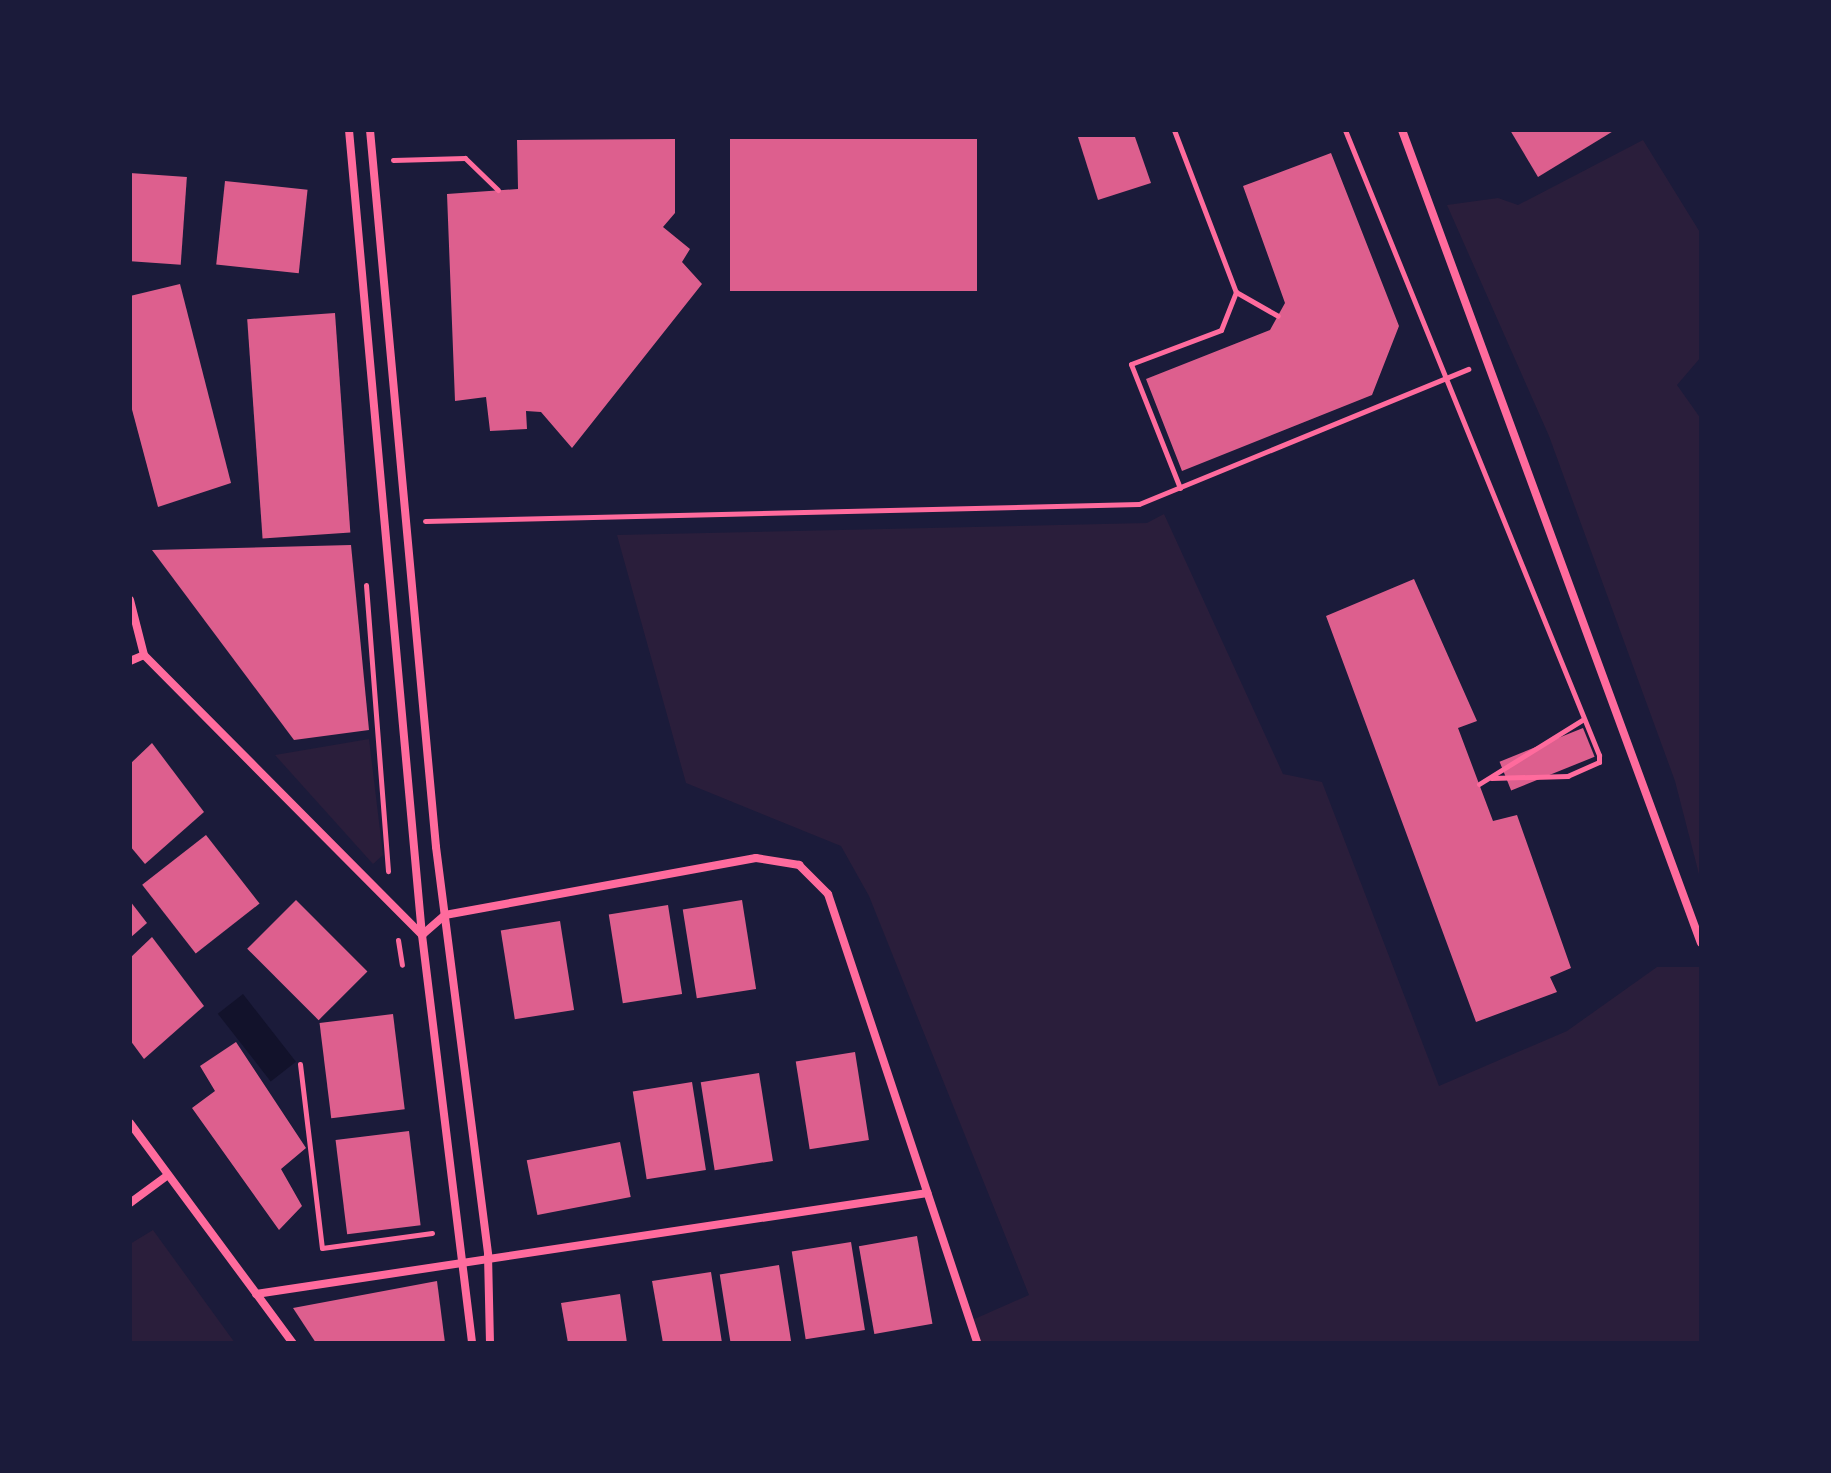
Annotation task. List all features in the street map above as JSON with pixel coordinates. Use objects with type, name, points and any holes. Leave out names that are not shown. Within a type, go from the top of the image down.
[{"type":"street","points":[[349,130],[422,935],[472,1343]]},
{"type":"street","points":[[370,130],[445,915],[488,1255],[490,1343]]},
{"type":"street","points":[[1402,130],[1701,943]]},
{"type":"street","points":[[130,600],[144,655],[422,935]]},
{"type":"street","points":[[130,661],[144,655]]},
{"type":"street","points":[[422,935],[445,915],[756,858],[799,865],[828,894],[977,1343]]},
{"type":"street","points":[[130,1123],[293,1343]]},
{"type":"street","points":[[130,1203],[168,1175]]},
{"type":"street","points":[[256,1294],[464,1258],[927,1193]]},
{"type":"path","points":[[1174,130],[1236,292],[1278,316]]},
{"type":"path","points":[[1345,130],[1599,762],[1568,776],[1491,778]]},
{"type":"path","points":[[392,159],[465,158],[498,190]]},
{"type":"path","points":[[1180,488],[1131,364],[1221,330],[1236,292]]},
{"type":"path","points":[[408,521],[1139,504],[1488,360]]},
{"type":"path","points":[[1479,784],[1552,732],[1584,719]]},
{"type":"path","points":[[300,1064],[322,1248],[432,1233]]},
{"type":"shaded area","points":[[1643,140],[1701,234],[1701,357],[1677,385],[1701,419],[1701,882],[1675,781],[1549,436],[1447,205],[1498,198],[1518,205]]},
{"type":"shaded area","points":[[1164,514],[1283,774],[1322,782],[1439,1086],[1567,1031],[1657,967],[1701,967],[1701,1343],[977,1343],[970,1321],[1029,1295],[869,896],[841,846],[686,783],[617,535],[1147,523]]},
{"type":"shaded area","points":[[369,739],[383,855],[373,864],[275,755]]},
{"type":"shaded area","points":[[243,994],[296,1062],[271,1081],[218,1014]]},
{"type":"shaded area","points":[[153,1230],[235,1343],[130,1343],[130,1244]]},
{"type":"building","points":[[1510,130],[1615,130],[1538,177]]},
{"type":"building","points":[[1078,137],[1135,137],[1151,183],[1098,200]]},
{"type":"building","points":[[675,139],[675,213],[663,227],[690,249],[682,262],[702,284],[572,448],[541,412],[526,411],[527,429],[490,431],[486,397],[455,401],[447,194],[518,189],[517,140]]},
{"type":"building","points":[[730,139],[977,139],[977,291],[730,291]]},
{"type":"building","points":[[1331,153],[1399,326],[1372,395],[1182,471],[1146,379],[1270,330],[1285,303],[1243,186]]},
{"type":"building","points":[[130,173],[187,177],[181,265],[130,261]]},
{"type":"building","points":[[225,181],[308,190],[299,273],[216,265]]},
{"type":"building","points":[[180,284],[231,483],[158,507],[130,402],[130,296]]},
{"type":"building","points":[[335,313],[350,532],[263,539],[247,319]]},
{"type":"building","points":[[351,545],[369,730],[294,740],[152,550]]},
{"type":"building","points":[[1414,579],[1477,721],[1458,728],[1493,821],[1517,815],[1571,968],[1550,977],[1557,992],[1476,1022],[1326,616]]},
{"type":"building","points":[[1583,728],[1595,757],[1511,790],[1500,762]]},
{"type":"building","points":[[152,743],[204,812],[145,864],[130,846],[130,764]]},
{"type":"building","points":[[206,835],[260,904],[196,953],[142,885]]},
{"type":"building","points":[[296,900],[367,971],[319,1020],[247,949]]},
{"type":"building","points":[[742,900],[756,989],[697,998],[683,909]]},
{"type":"building","points":[[130,901],[147,923],[130,938]]},
{"type":"building","points":[[668,905],[682,994],[623,1003],[609,914]]},
{"type":"building","points":[[560,921],[574,1010],[515,1019],[501,930]]},
{"type":"building","points":[[152,937],[204,1006],[144,1059],[130,1040],[130,958]]},
{"type":"building","points":[[393,1014],[405,1109],[331,1118],[320,1023]]},
{"type":"building","points":[[236,1042],[306,1148],[281,1169],[302,1206],[279,1230],[192,1108],[215,1091],[200,1066]]},
{"type":"building","points":[[855,1052],[869,1140],[810,1149],[796,1061]]},
{"type":"building","points":[[759,1073],[773,1161],[715,1170],[701,1082]]},
{"type":"building","points":[[692,1082],[706,1170],[647,1179],[633,1091]]},
{"type":"building","points":[[409,1131],[421,1225],[347,1234],[336,1140]]},
{"type":"building","points":[[620,1142],[631,1197],[537,1215],[527,1160]]},
{"type":"building","points":[[917,1236],[932,1324],[874,1334],[859,1246]]},
{"type":"building","points":[[851,1242],[865,1330],[806,1339],[792,1251]]},
{"type":"building","points":[[779,1265],[791,1343],[731,1343],[720,1274]]},
{"type":"building","points":[[711,1272],[722,1343],[663,1343],[652,1281]]},
{"type":"building","points":[[437,1281],[445,1343],[316,1343],[293,1308]]},
{"type":"building","points":[[620,1294],[627,1343],[568,1343],[561,1303]]}]
